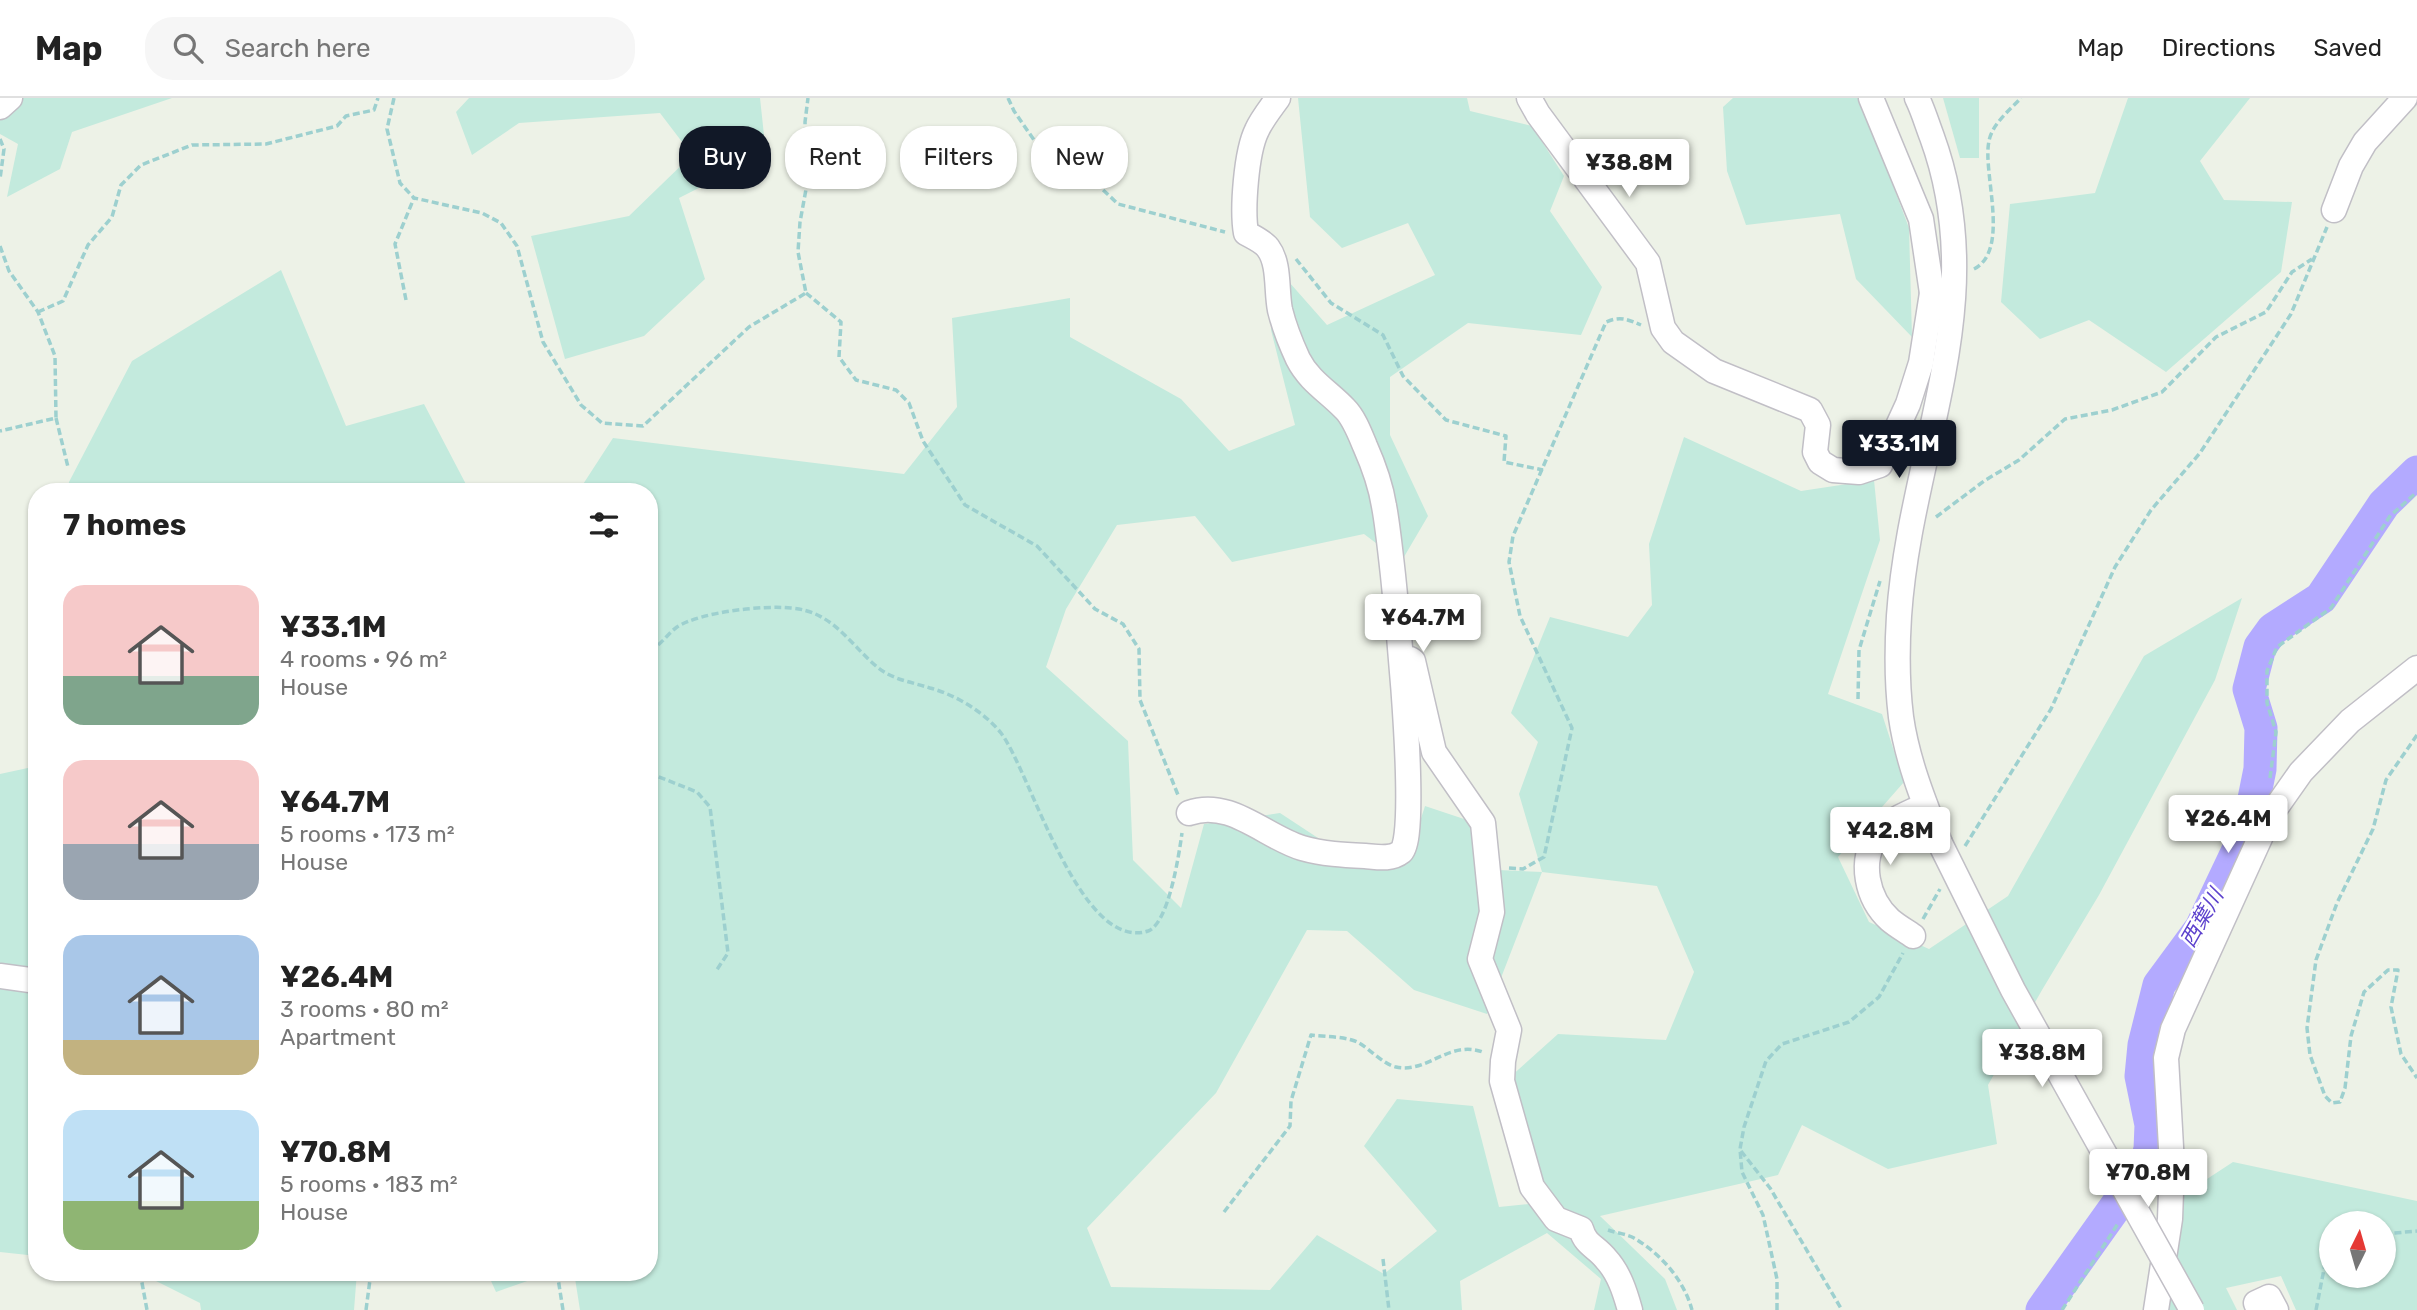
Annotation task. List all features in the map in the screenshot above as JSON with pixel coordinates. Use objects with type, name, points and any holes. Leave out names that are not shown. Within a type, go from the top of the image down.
[{"type":"street","points":[[0,107],[10,98]]},
{"type":"street","points":[[1189,813],[1214,810],[1238,816],[1300,847],[1331,854],[1389,857],[1401,853],[1406,846],[1408,835],[1409,790],[1400,652],[1384,504],[1366,447],[1348,411],[1312,380],[1299,360],[1281,311],[1274,261],[1243,216],[1256,131],[1279,98]]},
{"type":"street","points":[[1530,98],[1538,114],[1648,263],[1663,328],[1673,342],[1714,371],[1810,411],[1818,425],[1815,452],[1820,462],[1833,470],[1859,472],[1880,465],[1908,404],[1943,296],[1955,273],[1954,229],[1943,168],[1917,98]]},
{"type":"street","points":[[1871,98],[1921,219],[1943,296],[1946,357],[1910,541],[1899,616],[1901,716],[1911,762],[1925,805],[1951,847],[2013,990],[2192,1310]]},
{"type":"street","points":[[2334,210],[2351,166],[2365,142],[2405,98]]},
{"type":"street","points":[[1400,652],[1413,661],[1434,752],[1483,823],[1492,912],[1480,959],[1510,1030],[1503,1060],[1502,1082],[1532,1187],[1556,1219],[1581,1229],[1584,1240],[1606,1258],[1623,1286],[1630,1310]]},
{"type":"street","points":[[2156,1310],[2170,1219],[2172,1165],[2166,1058],[2173,1029],[2270,816],[2301,772],[2350,721],[2417,668]]},
{"type":"street","points":[[1913,936],[1889,919],[1875,901],[1868,887],[1867,862],[1878,834],[1891,823],[1925,805]]},
{"type":"street","points":[[0,976],[28,980]]},
{"type":"street","points":[[2259,1310],[2256,1303],[2269,1297],[2276,1310]]},
{"type":"path","points":[[38,312],[63,301],[88,245],[112,217],[121,185],[141,165],[192,145],[266,144],[337,126],[346,116],[374,110],[378,98]]},
{"type":"path","points":[[394,98],[387,129],[400,183],[414,198],[482,213],[501,223],[517,246],[543,342],[581,405],[602,423],[643,426],[749,327],[806,293]]},
{"type":"path","points":[[658,646],[675,628],[693,618],[763,608],[794,607],[822,617],[845,632],[877,667],[897,679],[933,688],[967,704],[1000,732],[1021,768],[1063,865],[1101,918],[1119,928],[1136,932],[1149,930],[1157,923],[1174,886],[1184,822],[1189,813],[1177,793],[1140,700],[1139,649],[1123,624],[1095,609],[1037,546],[965,505],[923,441],[909,403],[896,390],[856,380],[839,357],[841,322],[806,293],[798,252],[807,184],[805,122],[808,98]]},
{"type":"path","points":[[1008,98],[1034,140],[1060,149],[1118,204],[1290,250],[1331,303],[1383,335],[1403,376],[1446,420],[1506,436],[1504,462],[1543,470]]},
{"type":"path","points":[[1955,273],[1976,269],[1984,263],[1988,255],[1994,218],[1988,143],[1992,131],[2021,98]]},
{"type":"path","points":[[0,139],[4,149],[0,179]]},
{"type":"path","points":[[405,300],[395,244],[414,198]]},
{"type":"path","points":[[1951,847],[2051,709],[2115,567],[2151,510],[2200,453],[2291,314],[2334,210]]},
{"type":"path","points":[[0,246],[9,271],[38,312],[55,356],[56,418],[68,467]]},
{"type":"path","points":[[1910,541],[1927,523],[1984,481],[2019,460],[2065,419],[2112,410],[2162,392],[2216,337],[2266,312],[2292,272],[2314,258]]},
{"type":"path","points":[[1489,866],[1523,869],[1544,858],[1572,727],[1520,616],[1509,562],[1513,536],[1606,322],[1616,317],[1627,318],[1649,329],[1663,328]]},
{"type":"path","points":[[0,431],[56,418]]},
{"type":"path","points":[[2270,779],[2276,732],[2266,703],[2266,671],[2277,647],[2331,608],[2390,516],[2417,492]]},
{"type":"path","points":[[1858,699],[1860,650],[1881,579]]},
{"type":"path","points":[[2417,735],[2386,780],[2373,829],[2337,903],[2316,960],[2307,1028],[2310,1055],[2325,1096],[2332,1103],[2340,1102],[2345,1088],[2351,1037],[2364,992],[2388,970],[2398,970],[2392,1007],[2401,1054],[2417,1078]]},
{"type":"path","points":[[2411,746],[2417,742]]},
{"type":"path","points":[[658,777],[697,792],[710,807],[728,953],[716,971]]},
{"type":"path","points":[[1777,1310],[1777,1279],[1763,1215],[1742,1172],[1740,1149],[1744,1127],[1766,1061],[1782,1044],[1849,1022],[1879,997],[1941,888]]},
{"type":"path","points":[[1224,1212],[1290,1126],[1291,1101],[1311,1035],[1357,1041],[1394,1067],[1412,1067],[1452,1050],[1477,1050],[1503,1060]]},
{"type":"path","points":[[1740,1149],[1770,1188],[1842,1310]]},
{"type":"path","points":[[2062,1310],[2124,1213]]},
{"type":"path","points":[[1581,1229],[1606,1230],[1633,1237],[1662,1258],[1679,1281],[1692,1310]]},
{"type":"path","points":[[2396,1233],[2417,1231]]},
{"type":"path","points":[[1383,1259],[1389,1310]]},
{"type":"path","points":[[142,1281],[147,1310]]},
{"type":"path","points":[[366,1310],[370,1281]]},
{"type":"path","points":[[558,1281],[563,1310]]},
{"type":"path","points":[[2316,1310],[2320,1288]]},
{"type":"shaded area","points":[[0,98],[172,98],[72,132],[60,169],[7,197],[18,144],[0,134]]},
{"type":"shaded area","points":[[469,98],[760,98],[763,126],[679,126],[679,138],[660,113],[519,123],[472,155],[456,112]]},
{"type":"shaded area","points":[[1298,98],[1467,98],[1470,111],[1532,126],[1564,176],[1550,211],[1602,287],[1581,335],[1468,323],[1390,377],[1390,435],[1428,516],[1401,562],[1364,534],[1232,562],[1195,516],[1117,525],[1066,609],[1046,667],[1128,741],[1133,860],[1181,908],[1204,824],[1280,813],[1350,859],[1406,865],[1425,806],[1473,822],[1475,869],[1542,872],[1519,794],[1538,742],[1511,713],[1550,617],[1628,637],[1652,605],[1649,544],[1684,437],[1801,491],[1874,480],[1880,540],[1828,694],[1882,714],[1904,782],[1838,857],[1869,922],[1929,949],[2008,896],[2144,656],[2242,598],[2215,680],[2099,895],[1988,1085],[1997,1144],[1888,1169],[1802,1125],[1778,1175],[1600,1216],[1665,1279],[1677,1310],[1594,1310],[1601,1279],[1547,1233],[1460,1281],[1462,1310],[580,1310],[575,1281],[658,1281],[658,483],[584,483],[613,438],[904,474],[957,407],[952,318],[1070,298],[1070,337],[1181,399],[1229,451],[1295,425],[1271,330],[1282,274],[1327,325],[1435,275],[1408,223],[1342,248],[1310,217]],"holes":[[[1542,872],[1657,886],[1694,972],[1666,1040],[1558,1034],[1509,1078],[1539,1203],[1499,1207],[1473,1106],[1397,1099],[1364,1146],[1437,1231],[1384,1274],[1317,1235],[1270,1290],[1111,1287],[1087,1228],[1216,1093],[1307,930],[1347,931],[1414,990],[1487,1014]]]},
{"type":"shaded area","points":[[1733,98],[1860,98],[1909,228],[1912,337],[1856,279],[1840,214],[1746,225],[1727,171],[1723,107]]},
{"type":"shaded area","points":[[1943,98],[1979,98],[1979,158],[1960,158]]},
{"type":"shaded area","points":[[2128,98],[2250,98],[2200,161],[2224,200],[2292,202],[2281,272],[2166,372],[2089,320],[2040,339],[2001,302],[2010,204],[2095,193]]},
{"type":"shaded area","points":[[679,168],[679,189],[697,189],[679,198],[705,279],[644,336],[565,359],[531,236],[629,216]]},
{"type":"shaded area","points":[[281,270],[346,426],[424,404],[465,483],[69,483],[132,361]]},
{"type":"shaded area","points":[[28,768],[28,1255],[0,1252],[0,774]]},
{"type":"shaded area","points":[[2233,1162],[2417,1201],[2417,1310],[2296,1310],[2281,1276],[2226,1288],[2237,1310],[2169,1310],[2181,1196]]},
{"type":"shaded area","points":[[156,1281],[356,1281],[354,1310],[201,1310],[200,1303]]},
{"type":"shaded area","points":[[491,1281],[527,1281],[496,1292]]},
{"type":"waterway","name":"西葉川","points":[[2042,1310],[2146,1164],[2151,1125],[2141,1076],[2144,1045],[2159,985],[2201,928],[2248,829],[2260,769],[2261,728],[2249,689],[2260,647],[2273,629],[2321,598],[2384,504],[2417,472]]}]
